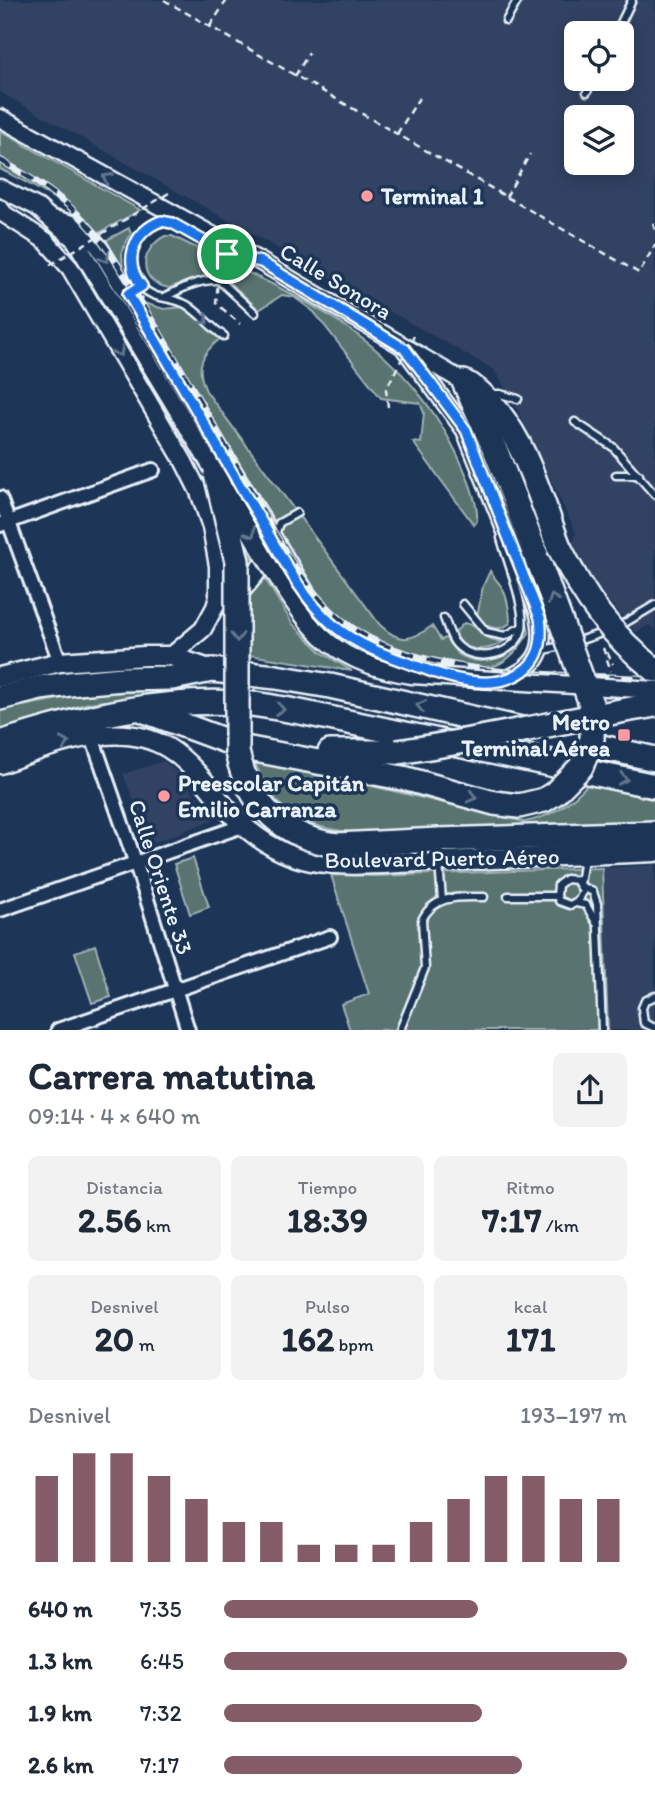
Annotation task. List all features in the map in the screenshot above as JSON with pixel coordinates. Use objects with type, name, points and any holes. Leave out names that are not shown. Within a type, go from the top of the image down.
[{"type":"highway","points":[[473,388],[495,408],[517,444],[559,547],[580,587],[605,623],[655,670]]},
{"type":"highway","points":[[139,709],[245,748],[407,779],[494,803],[519,806],[532,804],[555,793],[581,767],[592,739],[593,709],[473,388]]},
{"type":"highway","points":[[216,474],[237,561],[237,751],[243,774],[255,798],[276,822],[301,836],[322,843],[439,850],[655,833]]},
{"type":"highway","points":[[0,698],[64,685],[123,679],[172,678],[212,670],[330,686],[655,759]]},
{"type":"highway","points":[[0,743],[71,721],[139,709],[199,704],[264,706],[655,786]]},
{"type":"highway","points":[[217,736],[256,739],[329,752],[397,752],[655,705]]},
{"type":"main road","points":[[0,677],[60,662],[106,657],[171,656],[212,670]]},
{"type":"main road","name":"Boulevard Puerto Aéreo","points":[[0,764],[92,737],[129,735],[157,742],[170,749],[193,770],[242,826],[268,846],[310,861],[342,864],[439,850],[584,855],[655,852]]},
{"type":"street","name":"Calle Sonora","points":[[0,118],[409,342],[473,388]]},
{"type":"street","points":[[0,188],[37,207],[75,240],[302,616],[328,643],[358,662],[412,676],[655,690]]},
{"type":"street","points":[[0,208],[4,214],[46,241],[70,268],[192,477],[211,527],[218,566],[218,597],[212,615],[203,629]]},
{"type":"street","points":[[53,219],[80,226],[135,290],[274,543],[301,588],[324,616],[349,636],[381,653],[440,675],[499,681],[531,666],[539,652],[542,629],[538,611],[466,430],[409,342]]},
{"type":"street","points":[[4,524],[153,470]]},
{"type":"street","points":[[0,498],[4,524],[60,662]]},
{"type":"street","points":[[171,656],[242,592],[274,543]]},
{"type":"street","name":"Calle Oriente 33","points":[[92,737],[136,864],[188,1030]]},
{"type":"street","points":[[0,910],[242,826]]},
{"type":"street","points":[[58,1030],[330,937]]},
{"type":"lane","points":[[506,21],[518,0]]},
{"type":"lane","points":[[622,21],[632,0]]},
{"type":"lane","points":[[224,335],[209,326],[190,307],[165,297],[135,290],[131,266],[132,251],[144,230],[161,221],[172,223],[227,254],[261,262]]},
{"type":"lane","points":[[165,297],[189,285],[219,280],[255,313]]},
{"type":"lane","points":[[473,388],[518,399]]},
{"type":"lane","points":[[575,422],[613,447],[655,495]]},
{"type":"lane","points":[[616,475],[639,475]]},
{"type":"lane","points":[[444,618],[456,643],[469,652],[488,656],[507,650],[519,639],[523,626],[522,611],[497,521],[495,503]]},
{"type":"lane","points":[[274,543],[279,523],[297,513]]},
{"type":"lane","points":[[463,604],[486,632],[505,636],[523,626]]},
{"type":"lane","points":[[539,652],[617,628],[655,606]]},
{"type":"lane","points":[[439,850],[442,900]]},
{"type":"lane","points":[[576,903],[582,896],[584,855]]},
{"type":"lane","points":[[556,896],[558,886],[566,879],[576,880],[593,892],[599,927],[602,1030]]},
{"type":"lane","points":[[508,897],[556,896],[564,904],[586,905],[599,927]]},
{"type":"lane","points":[[400,1030],[425,968],[422,920],[432,906],[442,900],[484,897]]},
{"type":"lane","points":[[655,996],[645,1001],[642,1008],[645,1023],[655,1028]]},
{"type":"path","points":[[164,0],[639,274],[655,245]]},
{"type":"path","points":[[210,26],[227,0]]},
{"type":"path","points":[[295,76],[309,53]]},
{"type":"path","points":[[397,134],[422,93]]},
{"type":"path","points":[[506,197],[530,154]]},
{"type":"path","points":[[50,265],[169,193]]},
{"type":"path","points":[[653,223],[655,231]]},
{"type":"path","points":[[223,226],[216,303],[240,324]]},
{"type":"path","points":[[388,407],[386,389],[409,342]]},
{"type":"path","points":[[602,643],[613,664]]},
{"type":"shaded area","name":"Terminal 1","points":[[0,0],[655,0],[655,630],[649,625],[636,632],[599,590],[581,561],[573,543],[576,533],[513,400],[494,370],[0,92]]},
{"type":"shaded area","name":"Preescolar Capitán Emilio Carranza","points":[[164,761],[215,819],[151,844],[123,774]]},
{"type":"shaded area","points":[[655,865],[655,1030],[608,1030],[602,868]]},
{"type":"green space","points":[[0,131],[140,210],[95,235],[63,205],[0,169]]},
{"type":"green space","points":[[129,228],[131,234],[122,251],[123,274],[101,243]]},
{"type":"green space","points":[[165,236],[172,236],[256,276],[334,319],[369,344],[401,373],[430,408],[459,457],[476,504],[477,521],[474,525],[413,442],[421,443],[424,413],[420,403],[381,398],[314,312],[294,297],[282,295],[259,310],[235,288],[218,278],[199,278],[169,288],[159,285],[151,279],[145,265],[150,249]]},
{"type":"green space","points":[[140,302],[164,309],[183,307],[221,338],[202,361],[201,374],[206,391],[380,625],[400,638],[418,635],[432,626],[441,640],[446,638],[460,655],[481,661],[502,655],[511,649],[524,632],[527,622],[529,633],[516,650],[499,664],[481,669],[438,666],[392,650],[337,619],[314,595]]},
{"type":"green space","points":[[245,546],[292,623],[321,652],[352,671],[249,655]]},
{"type":"green space","points":[[490,571],[503,589],[508,604],[510,623],[501,628],[488,626],[477,617],[483,586]]},
{"type":"green space","points":[[464,623],[489,638],[503,642],[483,649],[468,647],[458,638],[456,631]]},
{"type":"green space","points":[[168,689],[187,691],[88,703],[0,731],[0,711],[6,709],[92,693]]},
{"type":"green space","points":[[253,758],[524,822],[559,809],[588,784],[655,800],[655,823],[349,832],[330,829],[288,812],[269,790]]},
{"type":"green space","points":[[193,858],[209,907],[190,914],[174,864]]},
{"type":"green space","points":[[602,868],[608,1030],[350,1030],[341,1004],[369,994],[331,875],[376,876]]},
{"type":"green space","points":[[95,945],[111,997],[92,1003],[75,952]]},
{"type":"railway","points":[[0,160],[69,206],[105,246],[171,351],[284,549],[315,594],[355,630],[410,655],[478,669],[655,679]]},
{"type":"place","name":"Terminal 1","points":[[367,196]]},
{"type":"place","name":"Metro Terminal Aérea","points":[[624,735]]},
{"type":"place","name":"Preescolar Capitán Emilio Carranza","points":[[164,796]]},
{"type":"route","points":[[161,221],[172,223],[227,254],[261,262],[405,349],[454,413],[466,430],[538,611],[542,629],[541,643],[536,660],[531,666],[499,681],[440,675],[363,645],[334,626],[312,603],[239,485],[128,294],[142,286],[131,266],[132,251],[144,230],[161,221]]}]
